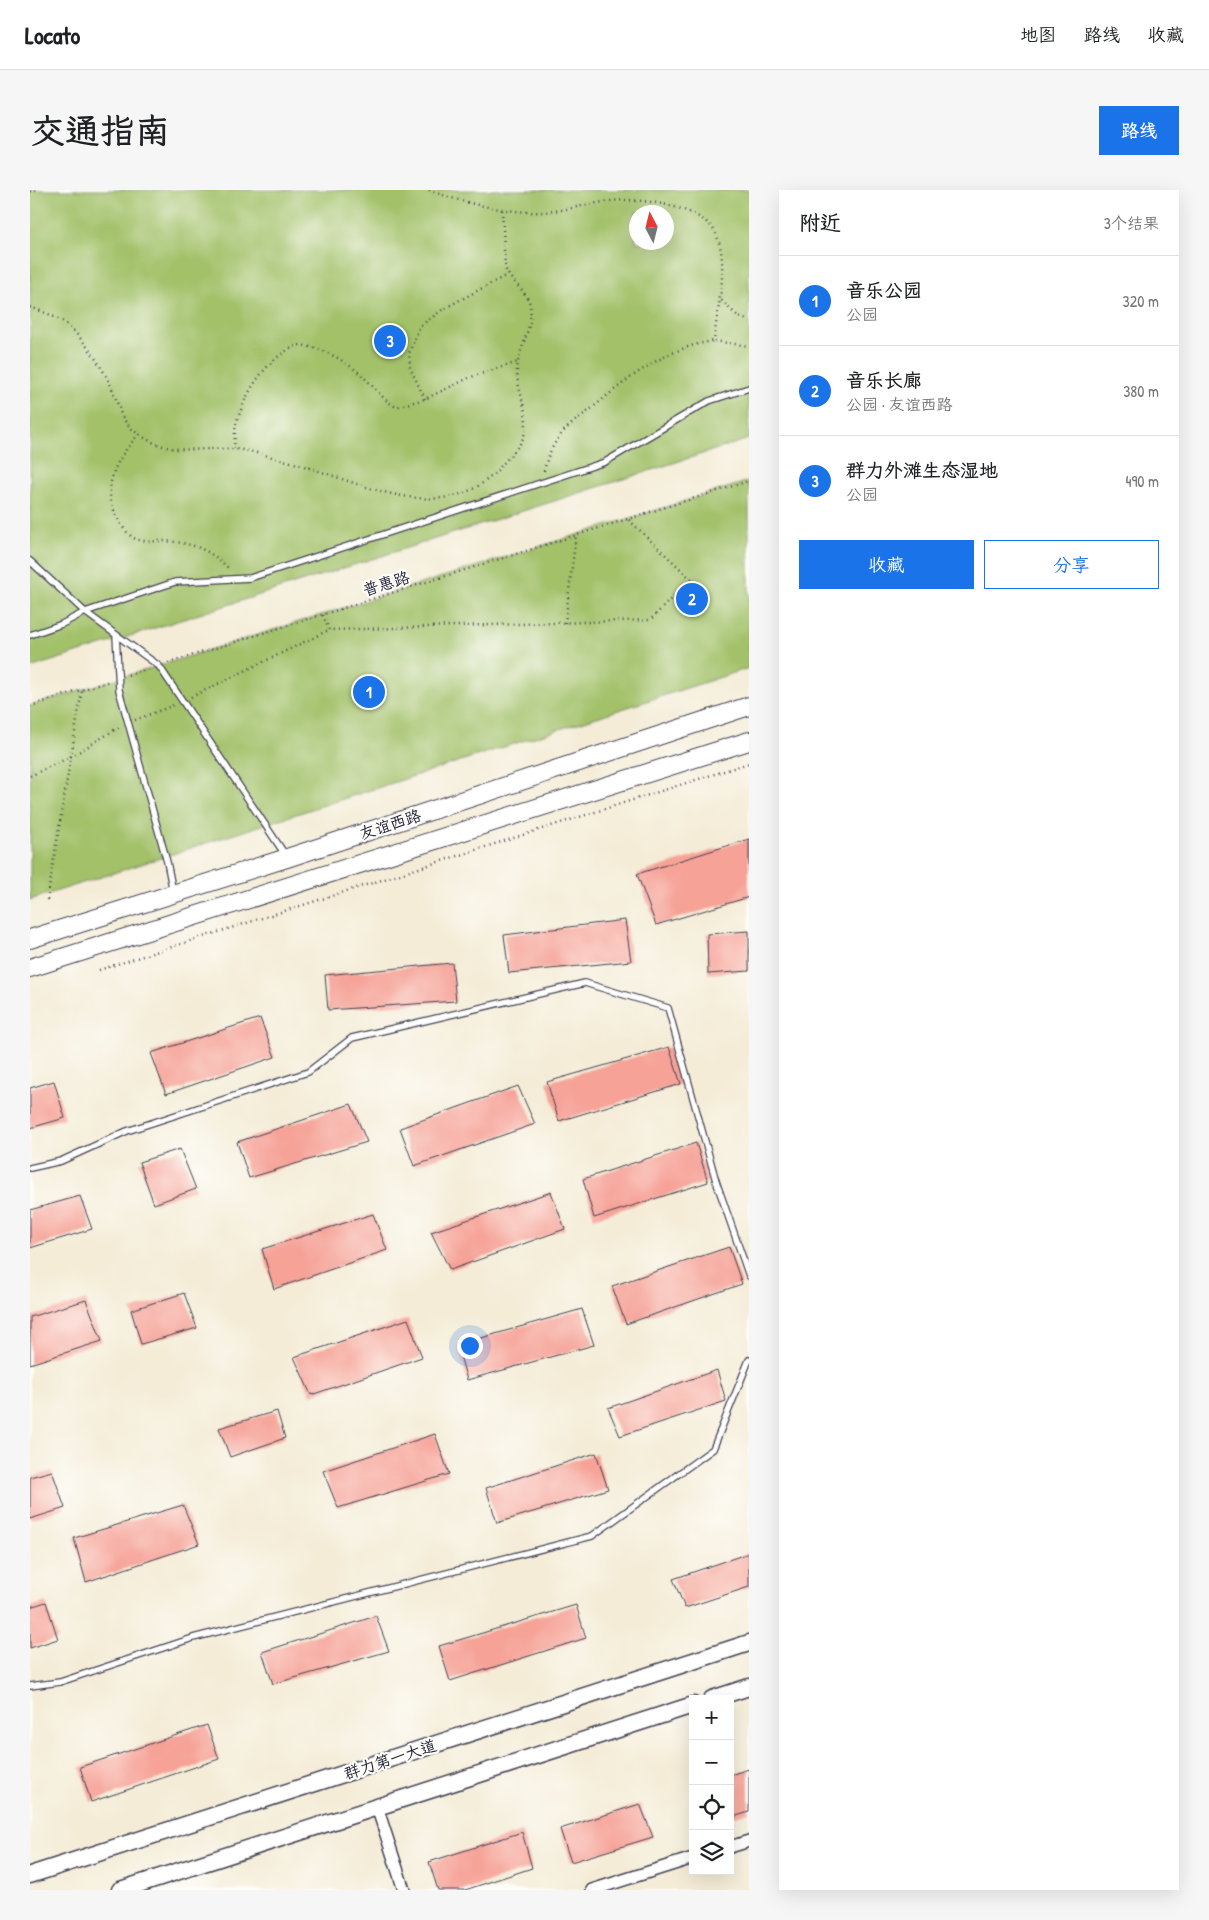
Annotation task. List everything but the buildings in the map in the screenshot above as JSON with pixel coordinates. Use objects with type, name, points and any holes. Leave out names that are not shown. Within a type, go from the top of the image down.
[{"type":"main road","name":"友谊西路","points":[[30,939],[287,858],[749,706]]},
{"type":"main road","name":"友谊西路","points":[[30,968],[749,741]]},
{"type":"main road","name":"群力第一大道","points":[[30,1875],[749,1643]]},
{"type":"main road","points":[[724,1695],[749,1687]]},
{"type":"main road","points":[[120,1890],[689,1706]]},
{"type":"street","points":[[377,1807],[404,1890]]},
{"type":"street","points":[[734,1845],[749,1841]]},
{"type":"street","points":[[592,1890],[689,1859]]},
{"type":"lane","points":[[30,635],[62,624],[85,612],[175,582],[250,578],[605,462],[709,401],[749,388]]},
{"type":"lane","points":[[30,561],[85,612],[159,666],[287,858]]},
{"type":"lane","points":[[116,635],[119,690],[168,862],[174,894]]},
{"type":"lane","points":[[30,1168],[61,1161],[127,1131],[308,1072],[352,1038],[585,983],[668,1008],[716,1181],[749,1276]]},
{"type":"lane","points":[[30,1686],[60,1682],[193,1638],[592,1536],[712,1449],[749,1360]]},
{"type":"path","points":[[30,192],[38,190]]},
{"type":"path","points":[[429,190],[455,200],[528,212],[552,212],[610,201],[637,200],[691,212],[703,220],[716,233],[722,263],[714,341]]},
{"type":"path","points":[[30,307],[64,322],[76,334],[103,370],[112,388],[116,406],[125,422],[139,434],[171,449],[189,452],[234,449],[290,462],[391,494],[438,499],[456,497],[492,478],[520,444],[526,432],[526,414],[517,376],[518,362],[531,316],[529,303],[507,275],[502,208]]},
{"type":"path","points":[[425,398],[410,368],[413,338],[420,326],[444,308],[507,275]]},
{"type":"path","points":[[718,297],[733,312],[744,320],[749,320]]},
{"type":"path","points":[[541,483],[549,452],[560,434],[633,376],[657,360],[684,348],[714,341],[749,346]]},
{"type":"path","points":[[234,449],[237,420],[255,383],[275,357],[298,345],[323,351],[340,360],[358,372],[385,401],[396,407],[425,398],[471,377],[518,362]]},
{"type":"path","points":[[139,434],[122,453],[111,482],[109,498],[114,512],[124,529],[136,539],[182,541],[215,554],[238,578]]},
{"type":"path","name":"普惠路","points":[[30,706],[749,481]]},
{"type":"path","points":[[323,615],[329,630],[650,620],[691,579],[628,519]]},
{"type":"path","points":[[565,623],[576,535]]},
{"type":"path","points":[[47,900],[82,690]]},
{"type":"path","points":[[99,970],[749,763]]},
{"type":"green space","points":[[30,190],[749,190],[749,439],[30,668]]},
{"type":"green space","points":[[749,481],[749,668],[30,900],[30,706]]},
{"type":"place","name":"群力外滩生态湿地","points":[[390,341]]},
{"type":"place","name":"音乐长廊","points":[[692,599]]},
{"type":"place","name":"音乐公园","points":[[369,692]]}]
